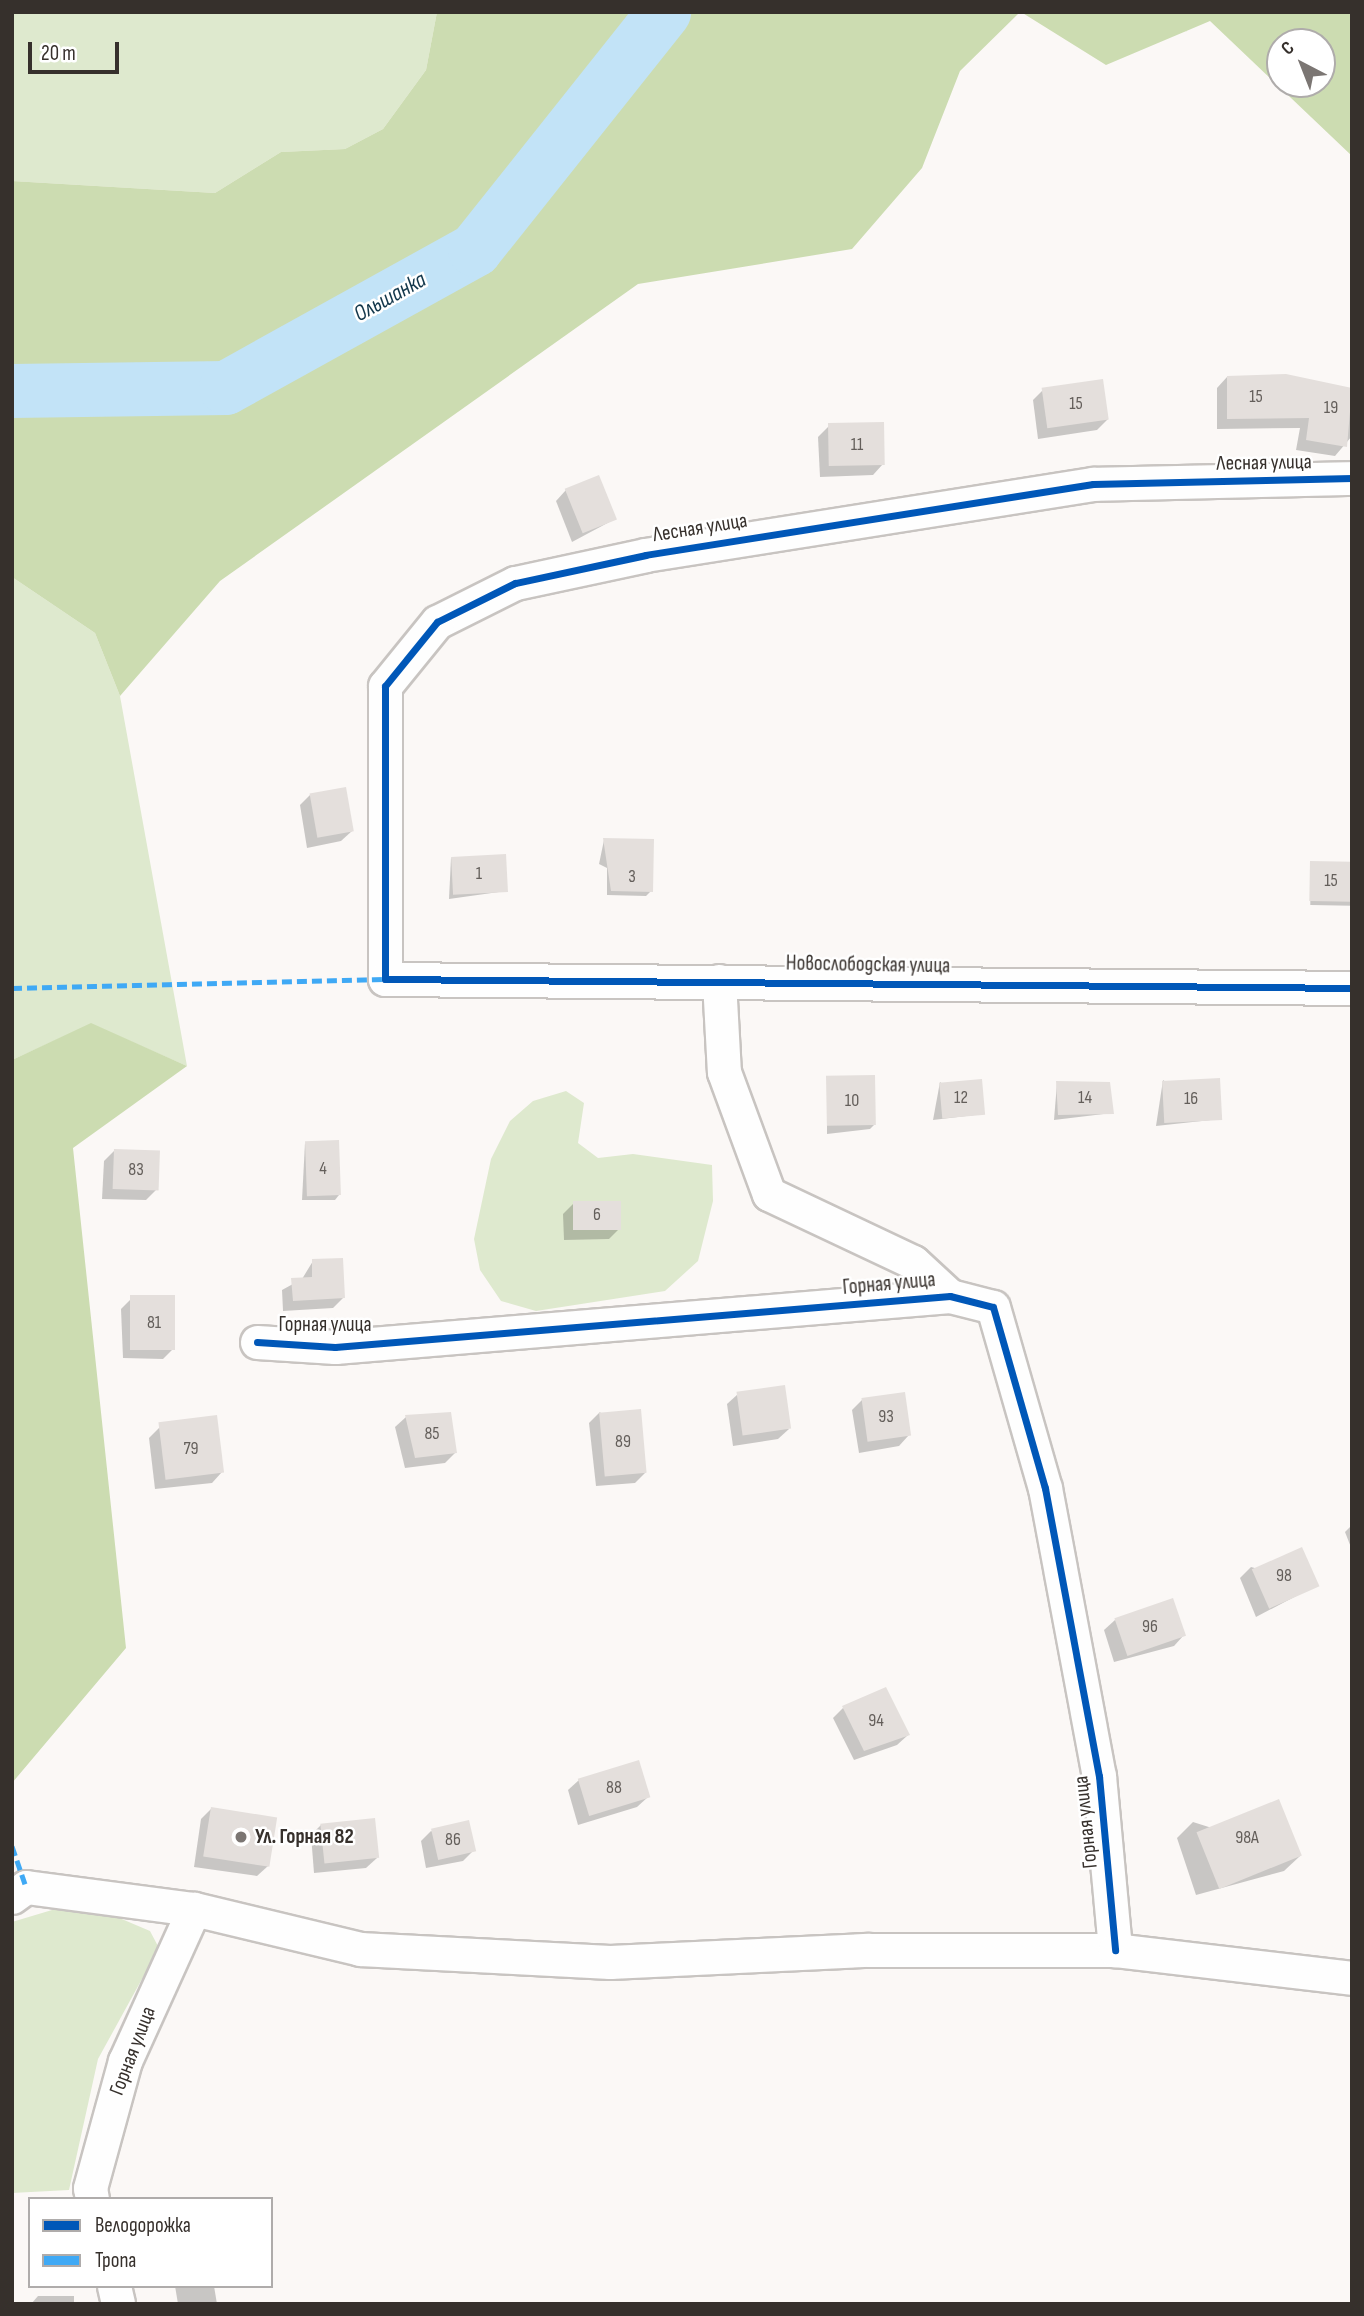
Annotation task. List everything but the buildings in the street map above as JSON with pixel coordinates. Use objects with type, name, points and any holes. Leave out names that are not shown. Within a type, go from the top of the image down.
[{"type":"street","name":"Лесная улица","points":[[385,979],[385,686],[437,622],[515,583],[646,555],[1093,484],[1352,478]]},
{"type":"street","name":"Новослободская улица","points":[[385,979],[1352,988]]},
{"type":"street","points":[[719,981],[724,1072],[769,1194],[913,1262],[950,1296]]},
{"type":"street","name":"Горная улица","points":[[257,1342],[335,1347],[950,1296],[993,1307],[1045,1488],[1099,1776],[1115,1950]]},
{"type":"street","points":[[12,1897],[26,1887],[194,1909],[360,1949],[610,1962],[869,1950],[1115,1950],[1352,1978]]},
{"type":"street","name":"Горная улица","points":[[92,2197],[90,2188],[125,2062],[194,1909]]},
{"type":"green space","points":[[12,12],[437,12],[426,70],[383,129],[345,149],[281,152],[215,193],[12,181]]},
{"type":"green space","points":[[437,12],[1020,12],[960,71],[922,168],[852,249],[638,284],[220,581],[120,696],[95,633],[12,577],[12,181],[215,193],[281,152],[345,149],[383,129],[426,70]]},
{"type":"green space","points":[[1021,12],[1352,12],[1352,156],[1291,98],[1336,98],[1336,28],[1266,28],[1266,74],[1210,21],[1106,65]]},
{"type":"green space","points":[[12,577],[95,633],[120,696],[187,1066],[91,1024],[12,1060]]},
{"type":"green space","points":[[91,1023],[187,1066],[73,1148],[126,1648],[12,1783],[12,1060]]},
{"type":"green space","points":[[566,1091],[584,1103],[578,1143],[598,1158],[633,1154],[712,1165],[713,1201],[698,1261],[665,1291],[536,1311],[501,1301],[480,1270],[474,1239],[491,1159],[510,1121],[533,1101]]},
{"type":"green space","points":[[62,1907],[117,1917],[150,1931],[159,1948],[98,2059],[69,2190],[12,2193],[12,1922]]},
{"type":"waterway","name":"Ольшанка","points":[[12,391],[226,388],[475,250],[664,12]]},
{"type":"marked path","points":[[12,988],[385,979]]},
{"type":"marked path","points":[[12,1846],[26,1887]]},
{"type":"cycle path","points":[[1352,478],[1093,484],[646,555],[515,583],[437,622],[385,686],[385,979],[1352,988]]},
{"type":"cycle path","points":[[257,1342],[335,1347],[950,1296],[993,1307],[1045,1488],[1099,1776],[1115,1950]]},
{"type":"place","name":"Ул. Горная 82","points":[[241,1837]]}]
